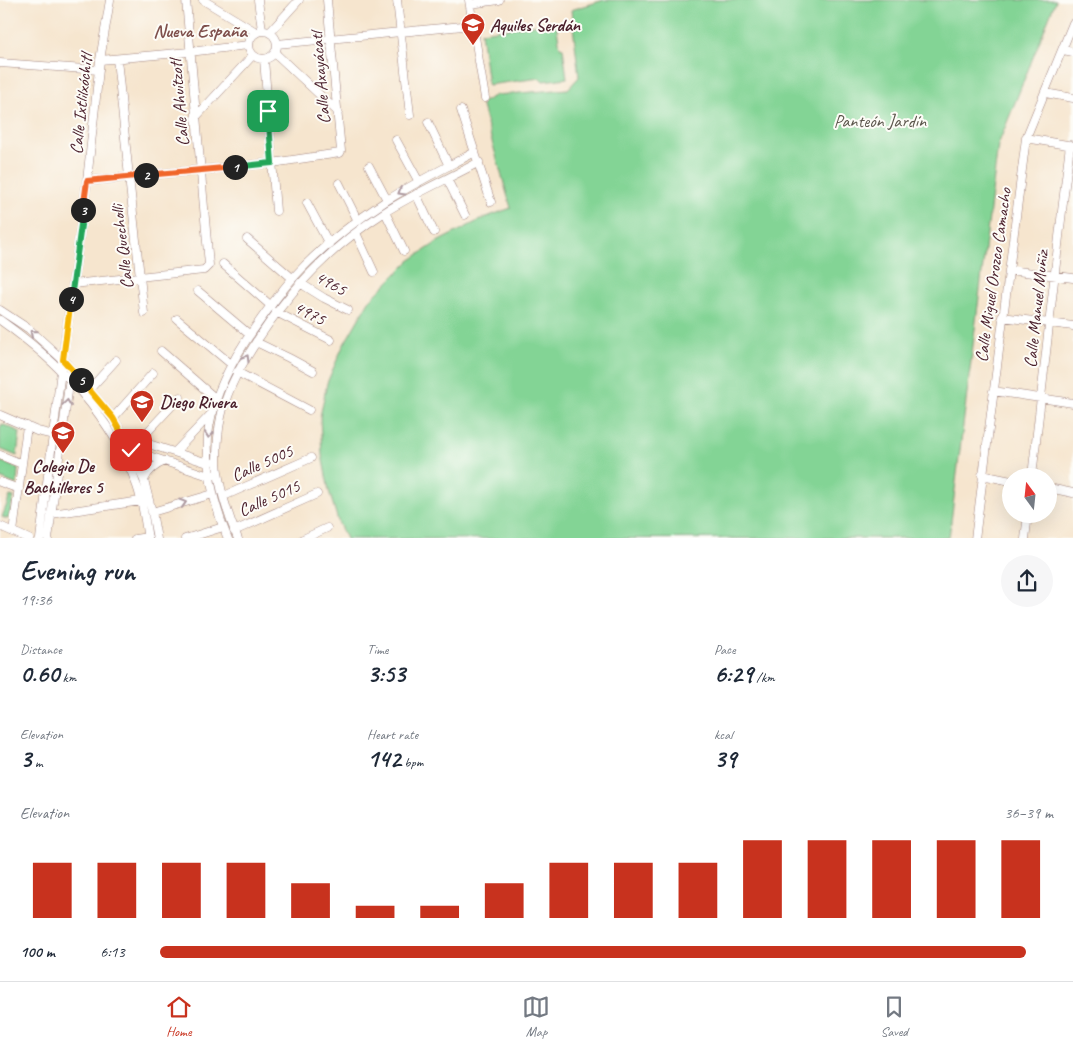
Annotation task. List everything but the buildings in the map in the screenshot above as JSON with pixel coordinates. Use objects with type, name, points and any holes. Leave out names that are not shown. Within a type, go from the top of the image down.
[{"type":"street","name":"Calle Ixtlilxóchitl","points":[[56,447],[54,435],[61,371],[87,181],[100,60],[110,0]]},
{"type":"street","name":"Calle Ahuítzotl","points":[[140,276],[204,270],[208,267],[209,263],[189,52],[186,0]]},
{"type":"street","points":[[203,0],[263,32],[275,36],[278,44],[275,54],[264,59],[258,58],[249,50],[248,45],[251,36],[263,32],[299,0]]},
{"type":"street","points":[[258,0],[263,32]]},
{"type":"street","name":"Calle Axayácatl","points":[[272,163],[340,153],[341,151],[328,0]]},
{"type":"street","points":[[397,0],[410,115]]},
{"type":"street","points":[[485,98],[470,2],[498,0]]},
{"type":"street","name":"Calle Miguel Orozco Camacho","points":[[974,538],[1026,138],[1073,23]]},
{"type":"street","points":[[278,44],[473,25]]},
{"type":"street","points":[[100,60],[248,45]]},
{"type":"street","points":[[1063,50],[1073,52]]},
{"type":"street","points":[[275,54],[338,112]]},
{"type":"street","points":[[195,118],[253,55]]},
{"type":"street","name":"Calle Quecholli","points":[[117,59],[144,313]]},
{"type":"street","points":[[264,59],[276,211]]},
{"type":"street","points":[[0,63],[99,70]]},
{"type":"street","points":[[1045,93],[1073,98]]},
{"type":"street","points":[[461,110],[491,202]]},
{"type":"street","points":[[428,122],[450,166]]},
{"type":"street","points":[[1026,138],[1071,146]]},
{"type":"street","points":[[396,140],[418,182]]},
{"type":"street","name":"Calle Manuel Muñiz","points":[[1033,468],[1054,275],[1071,146]]},
{"type":"street","points":[[228,538],[223,527],[209,476],[208,434],[216,399],[231,364],[270,305],[292,278],[329,244],[387,200],[450,166],[477,157]]},
{"type":"street","points":[[236,535],[224,496],[217,462],[219,432],[225,400],[237,372],[256,342],[276,312],[300,283],[323,260],[385,212],[447,179],[477,157]]},
{"type":"street","points":[[87,181],[272,163]]},
{"type":"street","points":[[369,166],[387,200]]},
{"type":"street","points":[[447,179],[465,216]]},
{"type":"street","points":[[339,183],[358,221]]},
{"type":"street","points":[[416,194],[434,232]]},
{"type":"street","points":[[307,203],[329,244]]},
{"type":"street","points":[[385,212],[404,251]]},
{"type":"street","points":[[356,233],[374,272]]},
{"type":"street","points":[[247,239],[292,278]]},
{"type":"street","points":[[223,264],[270,305]]},
{"type":"street","points":[[1009,270],[1073,278]]},
{"type":"street","points":[[74,284],[140,276]]},
{"type":"street","name":"4965","points":[[300,283],[348,310]]},
{"type":"street","points":[[198,291],[250,335]]},
{"type":"street","points":[[0,310],[29,329],[63,360],[113,418],[131,450],[144,480],[157,538]]},
{"type":"street","name":"4975","points":[[276,312],[331,340]]},
{"type":"street","points":[[1002,318],[1073,326]]},
{"type":"street","points":[[177,319],[231,364]]},
{"type":"street","points":[[0,320],[24,337],[61,371],[107,425],[123,454],[137,486],[148,538],[135,538]]},
{"type":"street","points":[[256,342],[313,371]]},
{"type":"street","points":[[161,351],[216,399]]},
{"type":"street","points":[[89,390],[116,360]]},
{"type":"street","points":[[40,538],[71,370]]},
{"type":"street","points":[[237,372],[309,410]]},
{"type":"street","points":[[113,418],[153,373]]},
{"type":"street","points":[[993,391],[1073,403]]},
{"type":"street","points":[[139,441],[180,397]]},
{"type":"street","points":[[175,452],[213,412]]},
{"type":"street","points":[[0,415],[37,431],[54,435]]},
{"type":"street","points":[[13,532],[27,426]]},
{"type":"street","points":[[118,446],[131,439],[208,463],[217,462]]},
{"type":"street","points":[[48,538],[56,447]]},
{"type":"street","points":[[123,454],[131,450],[209,476],[219,474]]},
{"type":"street","points":[[0,456],[22,464]]},
{"type":"street","name":"Calle 5005","points":[[224,496],[312,458]]},
{"type":"street","points":[[144,480],[147,473],[153,467],[165,461]]},
{"type":"street","points":[[982,475],[1002,479]]},
{"type":"street","points":[[0,482],[19,489]]},
{"type":"street","points":[[1058,490],[1071,493],[1073,483]]},
{"type":"street","points":[[152,512],[213,494]]},
{"type":"street","name":"Calle 5015","points":[[236,535],[317,494]]},
{"type":"street","points":[[51,514],[140,501]]},
{"type":"street","points":[[1025,538],[1027,523]]},
{"type":"street","points":[[0,526],[29,538]]},
{"type":"street","points":[[185,538],[223,527]]},
{"type":"street","points":[[303,538],[327,528]]},
{"type":"green space","name":"Panteón Jardín","points":[[604,0],[1056,0],[998,145],[949,538],[346,538],[339,524],[329,491],[322,455],[320,417],[327,383],[343,346],[369,301],[409,261],[439,241],[484,218],[511,208],[481,103],[496,95],[568,89],[579,77],[571,10]]},
{"type":"green space","points":[[556,22],[560,47],[563,48],[567,78],[543,81],[540,78],[488,85],[481,32]]},
{"type":"green space","points":[[2,424],[20,432],[17,456],[0,449],[0,428]]},
{"type":"green space","points":[[0,461],[18,469],[17,485],[0,478]]},
{"type":"green space","points":[[10,496],[14,497],[8,519],[2,517]]},
{"type":"place","name":"Aquiles Serdán","points":[[473,46]]},
{"type":"place","name":"Diego Rivera","points":[[142,423]]},
{"type":"place","name":"Colegio De Bachilleres 5","points":[[63,454]]},
{"type":"district","name":"Nueva España","points":[[200,31]]},
{"type":"route","points":[[131,450],[113,418],[63,360],[87,181],[272,163],[268,111]]}]
